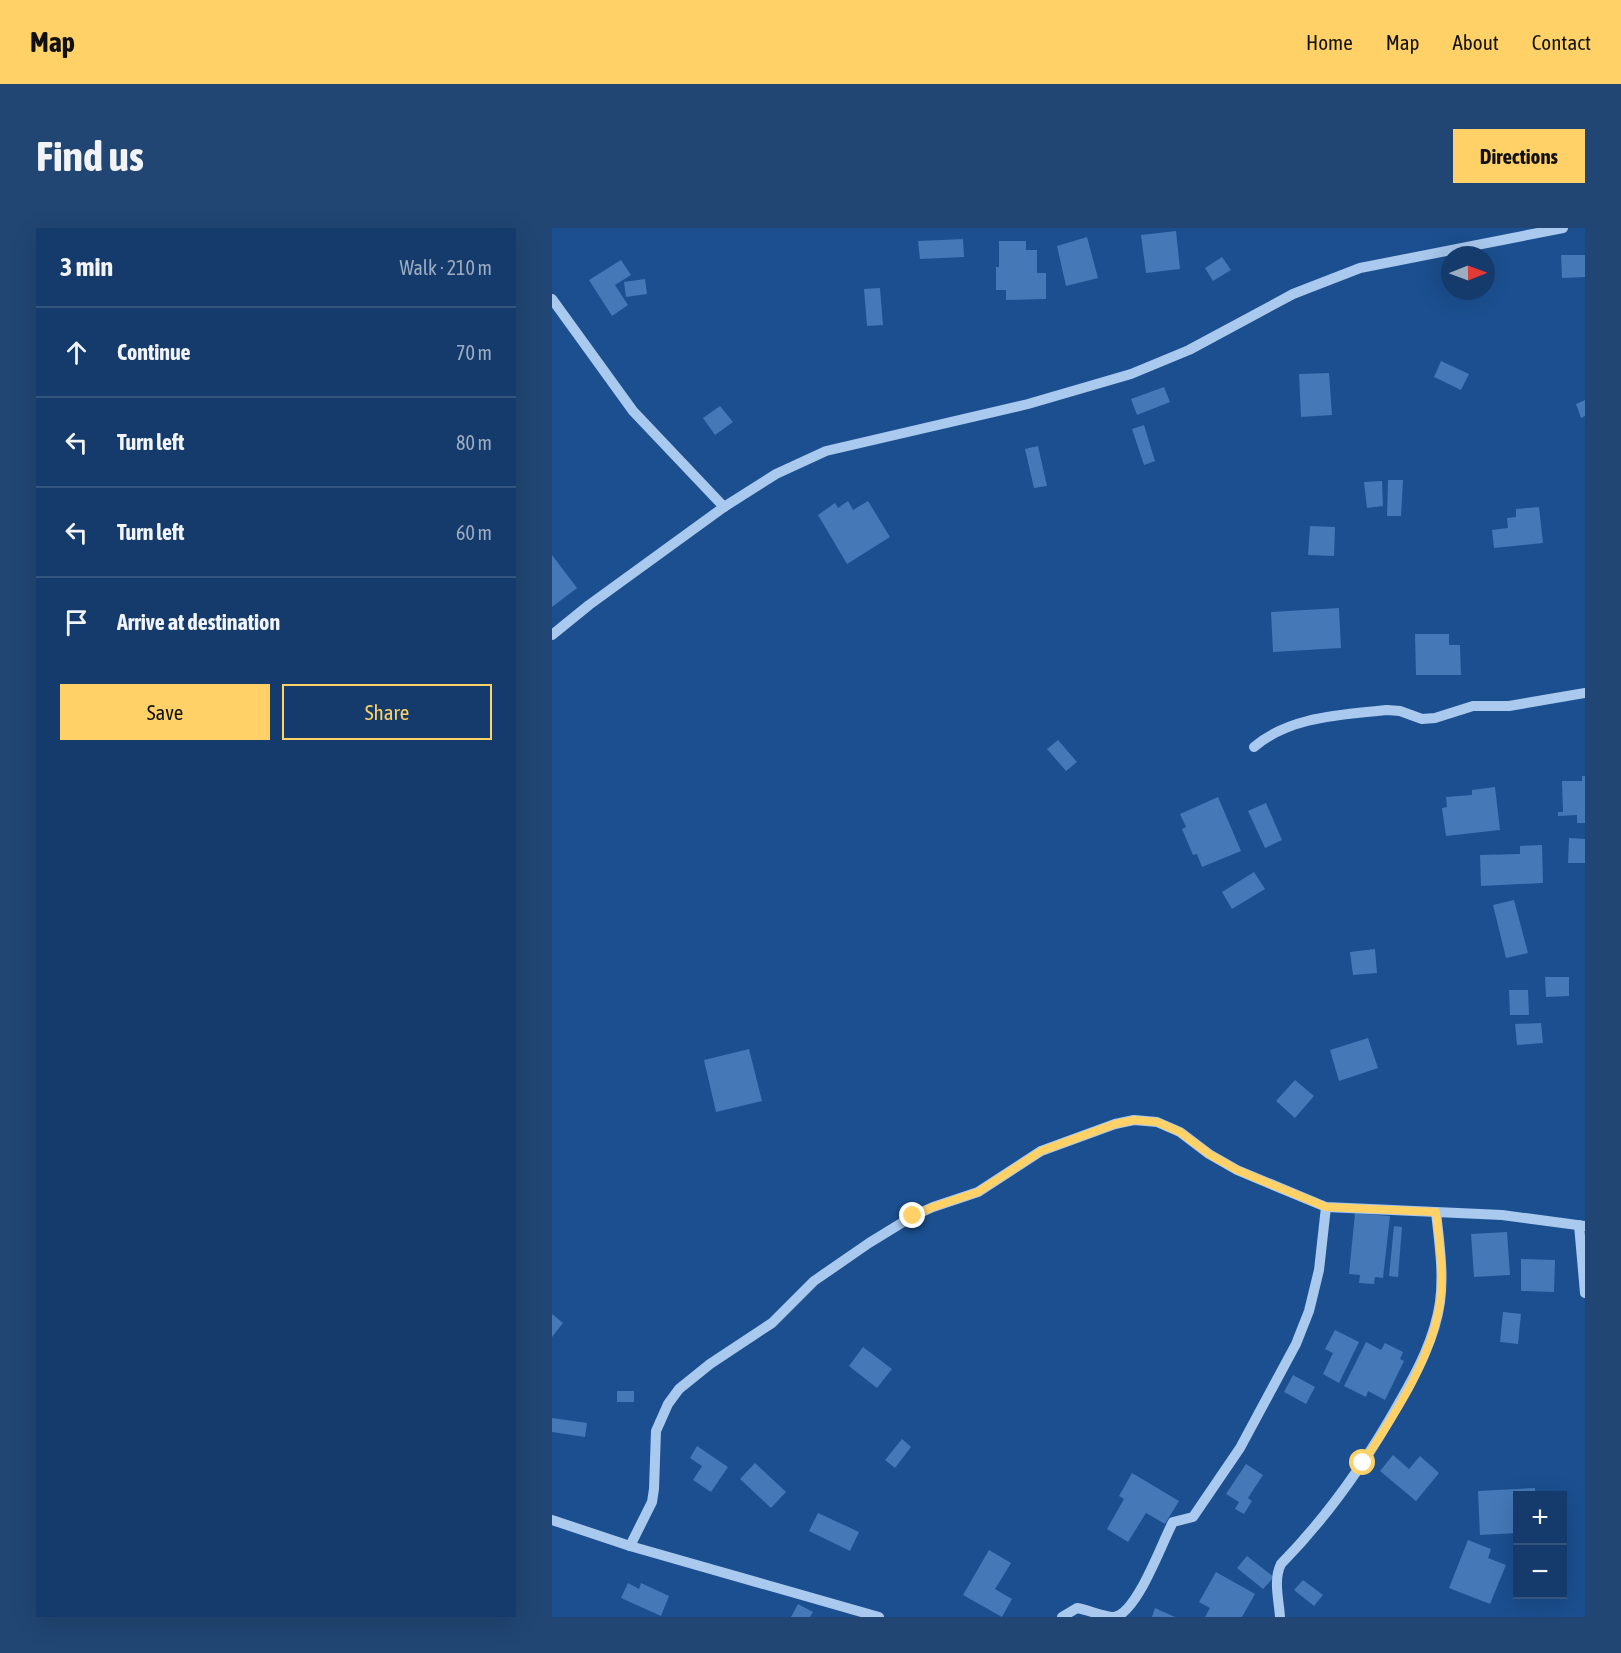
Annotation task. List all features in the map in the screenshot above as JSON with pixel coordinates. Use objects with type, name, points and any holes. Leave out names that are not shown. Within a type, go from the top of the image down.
[{"type":"street","points":[[552,635],[589,605],[724,507],[776,474],[826,451],[1028,404],[1131,374],[1189,350],[1293,294],[1360,268],[1563,228]]},
{"type":"street","points":[[552,299],[633,411],[724,507]]},
{"type":"street","points":[[1254,747],[1265,738],[1311,719],[1387,710],[1400,711],[1422,719],[1473,706],[1509,706],[1585,693]]},
{"type":"street","points":[[630,1546],[652,1502],[656,1431],[668,1404],[679,1389],[710,1364],[772,1323],[814,1281],[913,1216],[978,1192],[1041,1151],[1115,1124],[1134,1120],[1157,1122],[1180,1132],[1209,1154],[1237,1170],[1326,1207],[1502,1215],[1582,1225],[1585,1293]]},
{"type":"street","points":[[1062,1617],[1077,1608],[1106,1616],[1121,1615],[1130,1606],[1146,1578],[1173,1522],[1193,1517],[1240,1448],[1270,1388],[1296,1344],[1309,1311],[1319,1270],[1326,1207]]},
{"type":"street","points":[[1280,1617],[1277,1571],[1336,1501],[1363,1463],[1412,1381],[1430,1342],[1440,1303],[1441,1257],[1436,1212]]},
{"type":"street","points":[[552,1520],[630,1546],[879,1617]]},
{"type":"building","points":[[1176,231],[1180,269],[1146,273],[1141,235]]},
{"type":"building","points":[[1087,237],[1098,278],[1066,286],[1057,246]]},
{"type":"building","points":[[963,239],[964,257],[920,259],[918,241]]},
{"type":"building","points":[[999,241],[1026,241],[1026,250],[1037,250],[1037,273],[1046,273],[1046,299],[1006,300],[1006,290],[996,290]]},
{"type":"building","points":[[1561,255],[1585,255],[1585,277],[1562,278]]},
{"type":"building","points":[[1222,257],[1231,270],[1213,281],[1205,268]]},
{"type":"building","points":[[621,260],[631,275],[615,285],[628,305],[612,316],[589,280]]},
{"type":"building","points":[[645,279],[647,294],[626,297],[624,282]]},
{"type":"building","points":[[880,288],[883,325],[867,326],[864,289]]},
{"type":"building","points":[[1441,361],[1469,374],[1461,390],[1434,377]]},
{"type":"building","points":[[1329,373],[1332,415],[1301,417],[1299,374]]},
{"type":"building","points":[[1164,387],[1170,402],[1137,415],[1131,399]]},
{"type":"building","points":[[1585,400],[1585,416],[1581,418],[1576,404]]},
{"type":"building","points":[[720,406],[733,422],[715,435],[703,418]]},
{"type":"building","points":[[1144,425],[1155,461],[1144,465],[1132,429]]},
{"type":"building","points":[[1038,446],[1047,486],[1034,488],[1025,449]]},
{"type":"building","points":[[1388,480],[1403,480],[1401,516],[1387,516]]},
{"type":"building","points":[[1382,481],[1383,506],[1367,508],[1364,482]]},
{"type":"building","points":[[848,501],[853,510],[868,501],[890,537],[847,564],[818,515],[835,503],[838,508]]},
{"type":"building","points":[[1539,507],[1543,543],[1494,548],[1492,530],[1508,528],[1507,518],[1516,517],[1516,509]]},
{"type":"building","points":[[1310,526],[1335,527],[1334,556],[1308,555]]},
{"type":"building","points":[[552,555],[577,588],[552,607]]},
{"type":"building","points":[[1339,608],[1341,648],[1273,652],[1271,612]]},
{"type":"building","points":[[1415,634],[1449,634],[1449,645],[1460,645],[1461,675],[1416,675]]},
{"type":"building","points":[[1058,740],[1077,762],[1066,771],[1047,749]]},
{"type":"building","points":[[1582,776],[1585,776],[1585,823],[1577,823],[1577,815],[1558,816],[1558,812],[1563,812],[1562,781],[1582,781]]},
{"type":"building","points":[[1495,787],[1500,830],[1446,836],[1442,808],[1447,807],[1446,797],[1472,795],[1472,790]]},
{"type":"building","points":[[1218,797],[1241,851],[1202,867],[1197,854],[1193,855],[1182,829],[1186,827],[1180,814]]},
{"type":"building","points":[[1266,803],[1282,840],[1265,848],[1248,811]]},
{"type":"building","points":[[1569,838],[1585,839],[1585,863],[1568,863]]},
{"type":"building","points":[[1542,845],[1543,883],[1481,886],[1480,855],[1520,854],[1520,846]]},
{"type":"building","points":[[1254,872],[1265,889],[1232,909],[1222,892]]},
{"type":"building","points":[[1514,900],[1528,953],[1506,958],[1493,905]]},
{"type":"building","points":[[1375,949],[1377,973],[1353,975],[1350,952]]},
{"type":"building","points":[[1545,977],[1569,977],[1569,996],[1546,997]]},
{"type":"building","points":[[1509,990],[1528,990],[1529,1015],[1510,1015]]},
{"type":"building","points":[[1541,1023],[1543,1043],[1517,1045],[1515,1024]]},
{"type":"building","points":[[1368,1038],[1378,1068],[1339,1081],[1330,1050]]},
{"type":"building","points":[[749,1049],[762,1101],[716,1112],[704,1060]]},
{"type":"building","points":[[1295,1080],[1314,1096],[1295,1118],[1276,1101]]},
{"type":"building","points":[[1355,1213],[1390,1216],[1383,1278],[1375,1277],[1374,1284],[1359,1283],[1360,1275],[1349,1274]]},
{"type":"building","points":[[1394,1226],[1402,1227],[1398,1277],[1389,1276]]},
{"type":"building","points":[[1507,1232],[1510,1275],[1474,1277],[1471,1234]]},
{"type":"building","points":[[1521,1259],[1555,1260],[1554,1292],[1521,1291]]},
{"type":"building","points":[[1503,1312],[1521,1314],[1518,1344],[1500,1342]]},
{"type":"building","points":[[552,1314],[563,1323],[552,1337]]},
{"type":"building","points":[[1335,1330],[1359,1342],[1339,1383],[1323,1374],[1333,1353],[1325,1349]]},
{"type":"building","points":[[1366,1342],[1381,1350],[1385,1343],[1403,1352],[1400,1359],[1404,1361],[1385,1400],[1368,1391],[1366,1397],[1344,1386]]},
{"type":"building","points":[[863,1347],[892,1369],[877,1388],[849,1366]]},
{"type":"building","points":[[1293,1375],[1315,1387],[1306,1404],[1284,1392]]},
{"type":"building","points":[[617,1391],[634,1391],[634,1402],[617,1402]]},
{"type":"building","points":[[552,1418],[587,1423],[585,1437],[552,1432]]},
{"type":"building","points":[[902,1439],[911,1447],[895,1468],[885,1460]]},
{"type":"building","points":[[697,1446],[728,1467],[711,1492],[693,1480],[702,1466],[690,1458]]},
{"type":"building","points":[[1393,1455],[1409,1469],[1420,1456],[1439,1473],[1416,1501],[1380,1471]]},
{"type":"building","points":[[755,1463],[786,1492],[771,1508],[740,1479]]},
{"type":"building","points":[[1246,1464],[1263,1475],[1248,1498],[1252,1501],[1244,1514],[1235,1509],[1239,1502],[1226,1494]]},
{"type":"building","points":[[1132,1473],[1179,1501],[1165,1524],[1146,1513],[1128,1542],[1107,1529],[1124,1499],[1119,1496]]},
{"type":"building","points":[[1535,1488],[1535,1491],[1513,1491],[1513,1533],[1480,1535],[1478,1491]]},
{"type":"building","points":[[818,1513],[859,1532],[850,1551],[809,1531]]},
{"type":"building","points":[[1468,1540],[1491,1549],[1488,1558],[1506,1565],[1490,1604],[1449,1588]]},
{"type":"building","points":[[989,1550],[1011,1563],[995,1589],[1012,1599],[1002,1617],[963,1595]]},
{"type":"building","points":[[1247,1556],[1274,1577],[1263,1589],[1237,1568]]},
{"type":"building","points":[[1216,1572],[1255,1594],[1242,1617],[1205,1617],[1210,1608],[1199,1602]]},
{"type":"building","points":[[1303,1580],[1323,1595],[1314,1606],[1294,1590]]},
{"type":"building","points":[[628,1583],[639,1589],[641,1583],[669,1596],[661,1616],[621,1598]]},
{"type":"building","points":[[798,1604],[813,1612],[810,1617],[791,1617]]},
{"type":"building","points":[[1155,1608],[1175,1617],[1152,1617]]},
{"type":"route","points":[[913,1216],[978,1192],[1041,1151],[1115,1124],[1134,1120],[1157,1122],[1180,1132],[1209,1154],[1237,1170],[1326,1207],[1436,1212],[1441,1257],[1440,1303],[1430,1342],[1412,1381],[1363,1463]]}]
